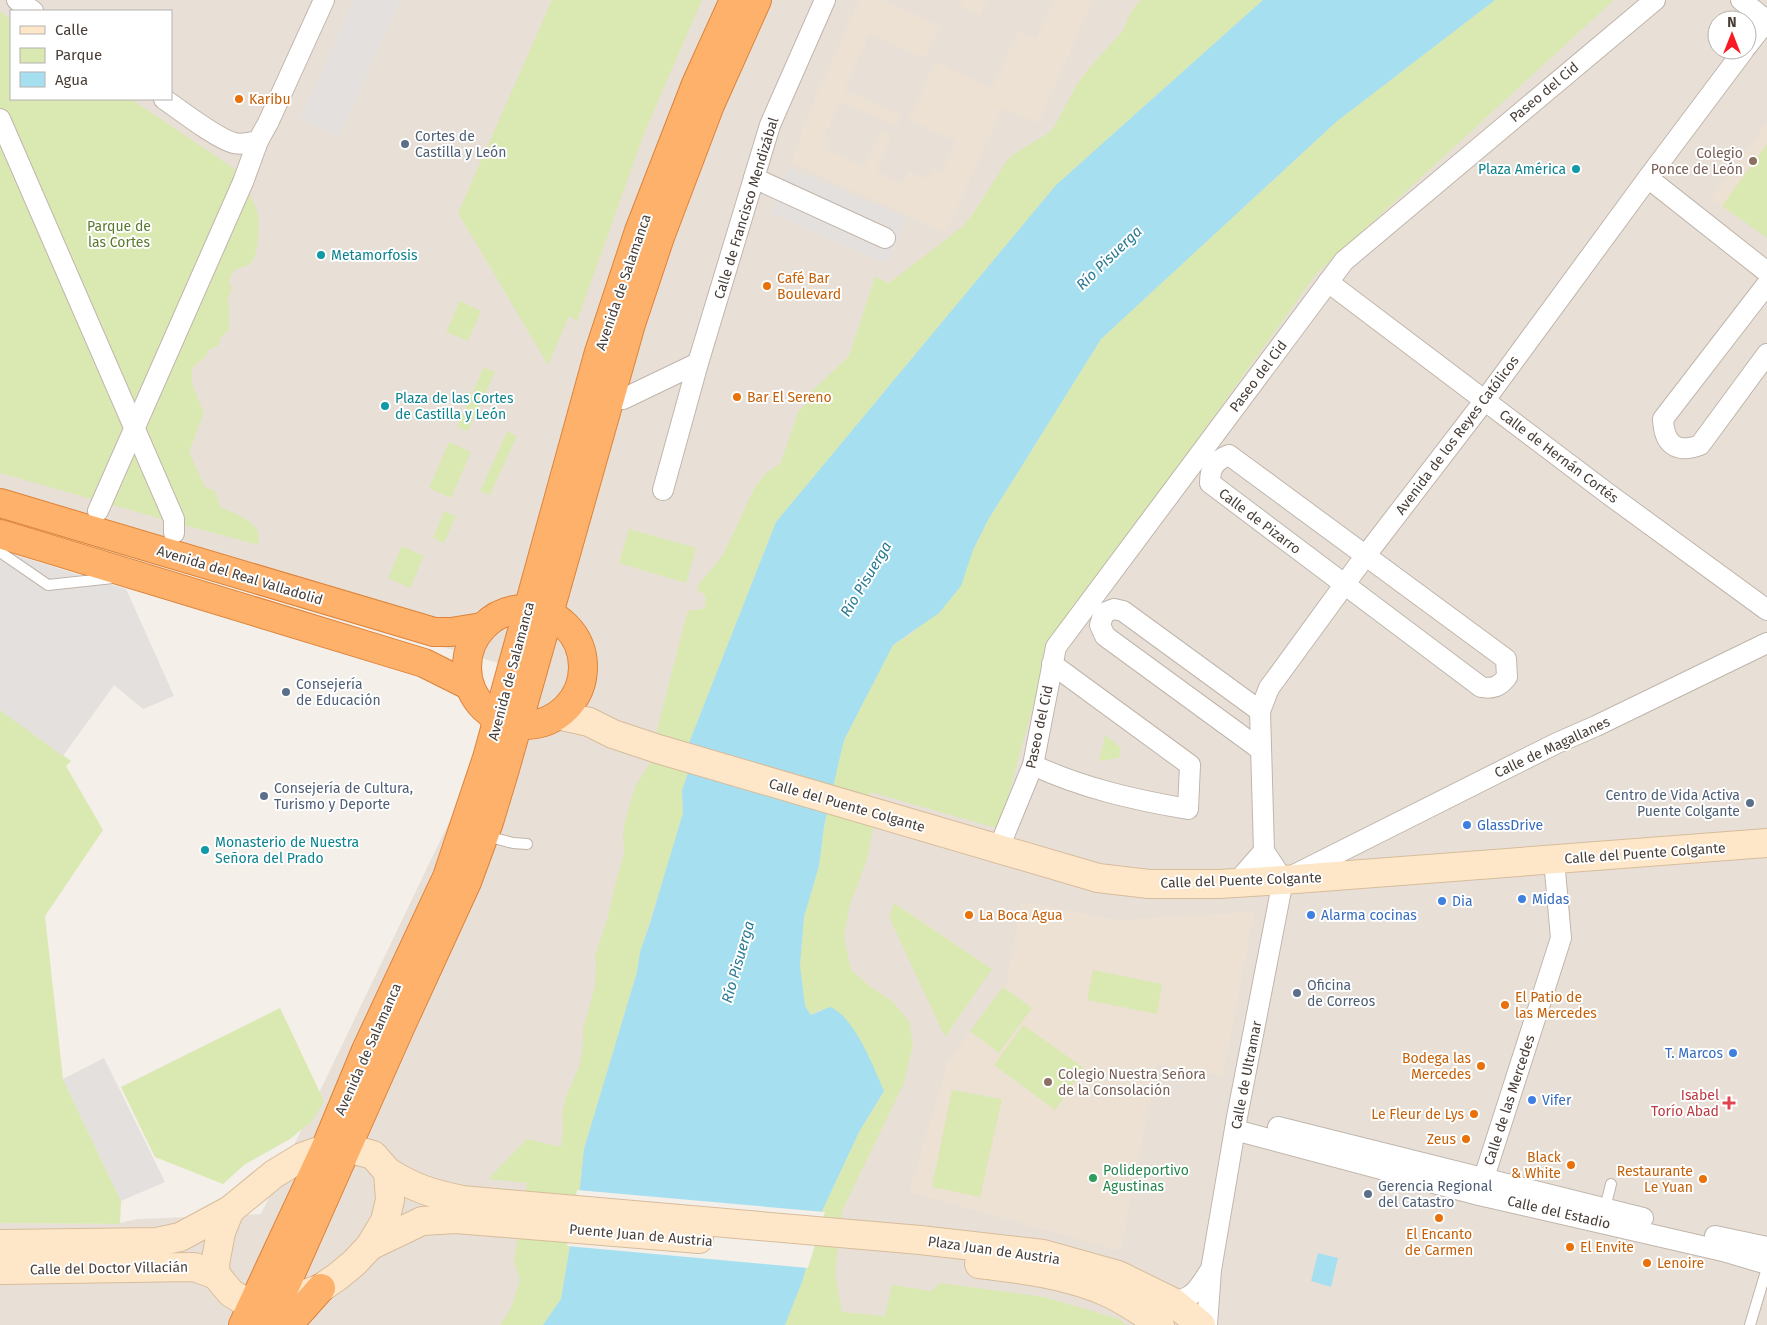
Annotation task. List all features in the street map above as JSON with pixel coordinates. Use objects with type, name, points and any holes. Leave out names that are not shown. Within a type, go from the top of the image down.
[{"type":"highway","name":"Avenida de Salamanca","points":[[539,611],[550,528],[599,352],[639,231],[696,84],[734,0]]},
{"type":"highway","name":"Avenida de Salamanca","points":[[266,1317],[336,1148],[416,992],[491,830],[508,722],[539,611],[615,403],[631,324],[660,237],[710,105],[758,0]]},
{"type":"highway","name":"Avenida del Real Valladolid","points":[[0,503],[434,632],[451,632],[490,621],[514,610],[539,611]]},
{"type":"highway","points":[[539,611],[563,622],[573,634],[580,647],[584,662],[583,678],[578,692],[570,705],[558,715],[546,722],[532,725],[508,722],[486,710],[476,699],[470,686],[467,672],[468,657],[472,644],[525,574],[538,535],[550,528]]},
{"type":"highway","points":[[0,534],[424,663],[470,686]]},
{"type":"highway","name":"Avenida de Salamanca","points":[[336,1148],[366,1050],[446,877],[481,778],[508,722]]},
{"type":"street","points":[[98,511],[243,182],[253,142],[268,123],[324,0]]},
{"type":"street","name":"Calle de Francisco Mendizábal","points":[[663,490],[698,363],[770,124],[824,0]]},
{"type":"street","name":"Paseo del Cid","points":[[998,850],[1033,765],[1056,647],[1328,282],[1344,262],[1655,0]]},
{"type":"street","points":[[1740,0],[1767,20],[1757,33]]},
{"type":"street","name":"Avenida de los Reyes Católicos","points":[[1264,851],[1260,711],[1269,688],[1736,60]]},
{"type":"street","points":[[165,100],[219,136],[234,143],[253,142]]},
{"type":"street","points":[[0,119],[174,519],[174,533]]},
{"type":"street","points":[[754,178],[885,238]]},
{"type":"street","points":[[1648,178],[1767,272]]},
{"type":"street","name":"Calle de Hernán Cortés","points":[[1328,282],[1606,493],[1767,610]]},
{"type":"street","points":[[1767,284],[1663,419],[1666,436],[1670,442],[1676,447],[1683,449],[1700,445],[1767,354]]},
{"type":"street","points":[[615,403],[698,363]]},
{"type":"street","name":"Calle de Pizarro","points":[[1228,455],[1366,556],[1506,659],[1507,677],[1500,685],[1489,688],[1481,687],[1345,585],[1210,483],[1211,467],[1228,455]]},
{"type":"street","points":[[1260,711],[1123,611],[1114,609],[1104,614],[1100,625],[1105,636],[1261,750]]},
{"type":"street","name":"Calle de Magallanes","points":[[1343,864],[1557,743],[1767,643]]},
{"type":"street","points":[[1033,765],[1059,777],[1098,790],[1188,810],[1190,765],[1052,664]]},
{"type":"street","name":"Calle del Puente Colgante","points":[[558,715],[589,722],[613,734],[658,749],[998,850],[1098,878],[1149,884],[1236,883],[1283,880],[1343,864],[1554,860],[1767,843]]},
{"type":"street","points":[[1236,883],[1264,851],[1283,880]]},
{"type":"street","name":"Calle de las Mercedes","points":[[1482,1186],[1561,938],[1554,860]]},
{"type":"street","name":"Calle de Ultramar","points":[[1208,1325],[1210,1270],[1283,880]]},
{"type":"street","name":"Calle del Estadio","points":[[1236,1124],[1482,1186],[1723,1251],[1767,1266]]},
{"type":"street","name":"Puente Juan de Austria","points":[[336,1148],[373,1155],[388,1172],[412,1186],[425,1192],[462,1200],[475,1211]]},
{"type":"street","name":"Calle del Doctor Villacián","points":[[0,1244],[157,1242],[180,1237],[230,1210],[274,1174],[302,1157],[336,1148]]},
{"type":"street","points":[[230,1210],[221,1232],[216,1255],[216,1275],[231,1293],[266,1317],[337,1278],[370,1246],[385,1221],[390,1200],[388,1172]]},
{"type":"street","name":"Calle del Estadio","points":[[1482,1186],[1605,1208],[1726,1239],[1767,1247]]},
{"type":"street","name":"Puente Juan de Austria","points":[[370,1246],[422,1221],[456,1219],[475,1211],[919,1249]]},
{"type":"street","name":"Plaza Juan de Austria","points":[[919,1249],[1043,1254],[1118,1275],[1167,1314],[1201,1325]]},
{"type":"street","name":"Calle del Doctor Villacián","points":[[0,1270],[194,1267],[216,1275]]},
{"type":"street","name":"Calle de Ultramar","points":[[1167,1314],[1183,1300],[1197,1292],[1210,1270]]},
{"type":"lane","points":[[0,552],[48,585],[133,575]]},
{"type":"lane","points":[[491,830],[513,844],[527,844]]},
{"type":"lane","points":[[1605,1208],[1611,1184]]},
{"type":"lane","points":[[1750,1325],[1767,1266]]},
{"type":"shaded area","points":[[0,0],[1767,0],[1767,1325],[0,1325],[0,1223],[114,1224],[138,1219],[261,1214],[522,670],[0,518]]},
{"type":"shaded area","points":[[354,0],[400,0],[339,136],[300,120]]},
{"type":"shaded area","points":[[859,0],[884,0],[940,26],[925,58],[870,34],[844,90],[901,115],[896,126],[840,101],[824,137],[829,140],[825,149],[864,167],[881,131],[891,136],[876,171],[903,184],[909,171],[928,180],[933,168],[942,172],[956,141],[909,120],[935,62],[992,88],[1018,31],[1036,40],[1054,0],[1093,0],[1038,123],[1002,108],[946,233],[792,163],[808,114]]},
{"type":"shaded area","points":[[963,0],[987,0],[980,15],[960,6]]},
{"type":"shaded area","name":"Colegio Ponce de León","points":[[1767,123],[1767,238],[1711,198]]},
{"type":"shaded area","points":[[789,168],[906,218],[887,263],[770,213]]},
{"type":"shaded area","points":[[0,554],[15,555],[126,589],[174,696],[143,709],[114,685],[63,756],[0,710]]},
{"type":"shaded area","name":"Colegio Nuestra Señora de la Consolación","points":[[1021,902],[1117,920],[1254,912],[1223,1076],[1157,1064],[1121,1251],[909,1192],[948,1062],[1007,982]]},
{"type":"shaded area","points":[[104,1058],[165,1182],[121,1201],[63,1079]]},
{"type":"green space","points":[[552,0],[702,0],[645,131],[577,321],[569,316],[548,365],[458,213]]},
{"type":"green space","points":[[1140,0],[1263,0],[1056,185],[776,522],[687,748],[688,773],[682,790],[683,813],[677,838],[645,936],[637,972],[584,1149],[580,1187],[561,1299],[543,1325],[500,1325],[511,1308],[520,1280],[514,1260],[527,1183],[488,1179],[527,1139],[561,1147],[562,1113],[565,1099],[580,1064],[583,1029],[595,986],[595,956],[608,916],[624,853],[623,834],[625,821],[635,787],[651,761],[659,739],[657,730],[687,613],[690,610],[699,610],[705,607],[706,598],[703,593],[697,591],[698,585],[723,555],[755,487],[766,473],[780,464],[799,410],[808,402],[812,391],[849,356],[875,277],[889,283],[962,227],[972,215],[1008,159],[1047,134],[1054,127],[1077,84],[1122,32],[1131,12]]},
{"type":"green space","points":[[1495,0],[1614,0],[1316,274],[1050,645],[999,829],[871,792],[867,800],[874,823],[867,860],[850,904],[844,935],[847,951],[851,970],[892,1001],[909,1021],[913,1044],[904,1083],[842,1211],[835,1274],[842,1312],[885,1316],[892,1285],[932,1291],[940,1283],[1044,1297],[1119,1319],[1126,1325],[785,1325],[802,1282],[823,1209],[859,1132],[884,1091],[821,1009],[811,1015],[805,1006],[800,965],[804,917],[819,866],[824,826],[844,740],[893,645],[913,633],[973,550],[988,520],[1101,339],[1336,122]]},
{"type":"green space","name":"Parque de las Cortes","points":[[0,11],[10,18],[10,100],[132,100],[245,176],[243,182],[259,219],[257,248],[251,263],[235,270],[229,282],[232,288],[227,300],[230,329],[221,337],[218,346],[208,350],[206,356],[192,368],[192,383],[204,413],[189,452],[205,487],[215,491],[220,507],[241,516],[251,523],[258,532],[259,545],[0,473]]},
{"type":"green space","name":"Colegio Ponce de León","points":[[1767,144],[1767,238],[1722,206]]},
{"type":"green space","points":[[460,301],[481,311],[468,341],[446,332]]},
{"type":"green space","points":[[484,367],[495,372],[468,431],[457,427]]},
{"type":"green space","points":[[507,431],[517,436],[490,495],[480,491]]},
{"type":"green space","points":[[449,442],[471,452],[451,498],[429,488]]},
{"type":"green space","points":[[444,511],[456,516],[444,543],[433,538]]},
{"type":"green space","points":[[629,529],[696,548],[686,583],[619,563]]},
{"type":"green space","points":[[402,546],[424,556],[410,588],[388,578]]},
{"type":"green space","points":[[0,710],[71,761],[66,766],[103,830],[45,916],[63,1079],[121,1201],[120,1224],[0,1223]]},
{"type":"green space","points":[[1105,735],[1121,748],[1119,758],[1099,761]]},
{"type":"green space","points":[[894,903],[992,969],[945,1037],[889,917]]},
{"type":"green space","points":[[1093,970],[1162,984],[1157,1014],[1087,1000]]},
{"type":"green space","points":[[1003,987],[1032,1008],[999,1053],[970,1031]]},
{"type":"green space","points":[[280,1008],[324,1101],[312,1121],[290,1139],[244,1165],[223,1184],[155,1157],[121,1087]]},
{"type":"green space","points":[[1023,1025],[1084,1068],[1055,1110],[994,1065]]},
{"type":"green space","points":[[952,1090],[1002,1099],[980,1197],[932,1187]]},
{"type":"water","name":"Río Pisuerga","points":[[1263,0],[1495,0],[1336,122],[1101,339],[988,520],[973,550],[961,586],[939,613],[893,645],[844,740],[824,826],[819,866],[804,917],[800,965],[805,1006],[811,1015],[830,1007],[839,1012],[855,1031],[884,1091],[859,1132],[823,1209],[802,1282],[785,1325],[543,1325],[561,1299],[580,1187],[584,1149],[637,972],[640,952],[683,813],[682,790],[688,773],[687,748],[776,522],[1056,185]]},
{"type":"water","points":[[1318,1253],[1338,1258],[1331,1287],[1311,1281]]},
{"type":"pier","points":[[577,1190],[825,1212],[808,1268],[567,1246]]},
{"type":"place","name":"Karibu","points":[[239,99]]},
{"type":"place","name":"Cortes de Castilla y León","points":[[405,144]]},
{"type":"place","name":"Colegio Ponce de León","points":[[1753,161]]},
{"type":"place","name":"Plaza América","points":[[1576,169]]},
{"type":"place","name":"Metamorfosis","points":[[321,255]]},
{"type":"place","name":"Café Bar Boulevard","points":[[767,286]]},
{"type":"place","name":"Bar El Sereno","points":[[737,397]]},
{"type":"place","name":"Plaza de las Cortes de Castilla y León","points":[[385,406]]},
{"type":"place","name":"Consejería de Educación","points":[[286,692]]},
{"type":"place","name":"Consejería de Cultura, Turismo y Deporte","points":[[264,796]]},
{"type":"place","name":"Centro de Vida Activa Puente Colgante","points":[[1750,803]]},
{"type":"place","name":"GlassDrive","points":[[1467,825]]},
{"type":"place","name":"Monasterio de Nuestra Señora del Prado","points":[[205,850]]},
{"type":"place","name":"Midas","points":[[1522,899]]},
{"type":"place","name":"Dia","points":[[1442,901]]},
{"type":"place","name":"La Boca Agua","points":[[969,915]]},
{"type":"place","name":"Alarma cocinas","points":[[1311,915]]},
{"type":"place","name":"Oficina de Correos","points":[[1297,993]]},
{"type":"place","name":"El Patio de las Mercedes","points":[[1505,1005]]},
{"type":"place","name":"T. Marcos","points":[[1733,1053]]},
{"type":"place","name":"Bodega las Mercedes","points":[[1481,1066]]},
{"type":"place","name":"Colegio Nuestra Señora de la Consolación","points":[[1048,1082]]},
{"type":"place","name":"Vifer","points":[[1532,1100]]},
{"type":"place","name":"Isabel Torío Abad","points":[[1729,1103]]},
{"type":"place","name":"Le Fleur de Lys","points":[[1474,1114]]},
{"type":"place","name":"Zeus","points":[[1466,1139]]},
{"type":"place","name":"Black & White","points":[[1571,1165]]},
{"type":"place","name":"Polideportivo Agustinas","points":[[1093,1178]]},
{"type":"place","name":"Restaurante Le Yuan","points":[[1703,1179]]},
{"type":"place","name":"Gerencia Regional del Catastro","points":[[1368,1194]]},
{"type":"place","name":"El Encanto de Carmen","points":[[1439,1218]]},
{"type":"place","name":"El Envite","points":[[1570,1247]]},
{"type":"place","name":"Lenoire","points":[[1647,1263]]}]
